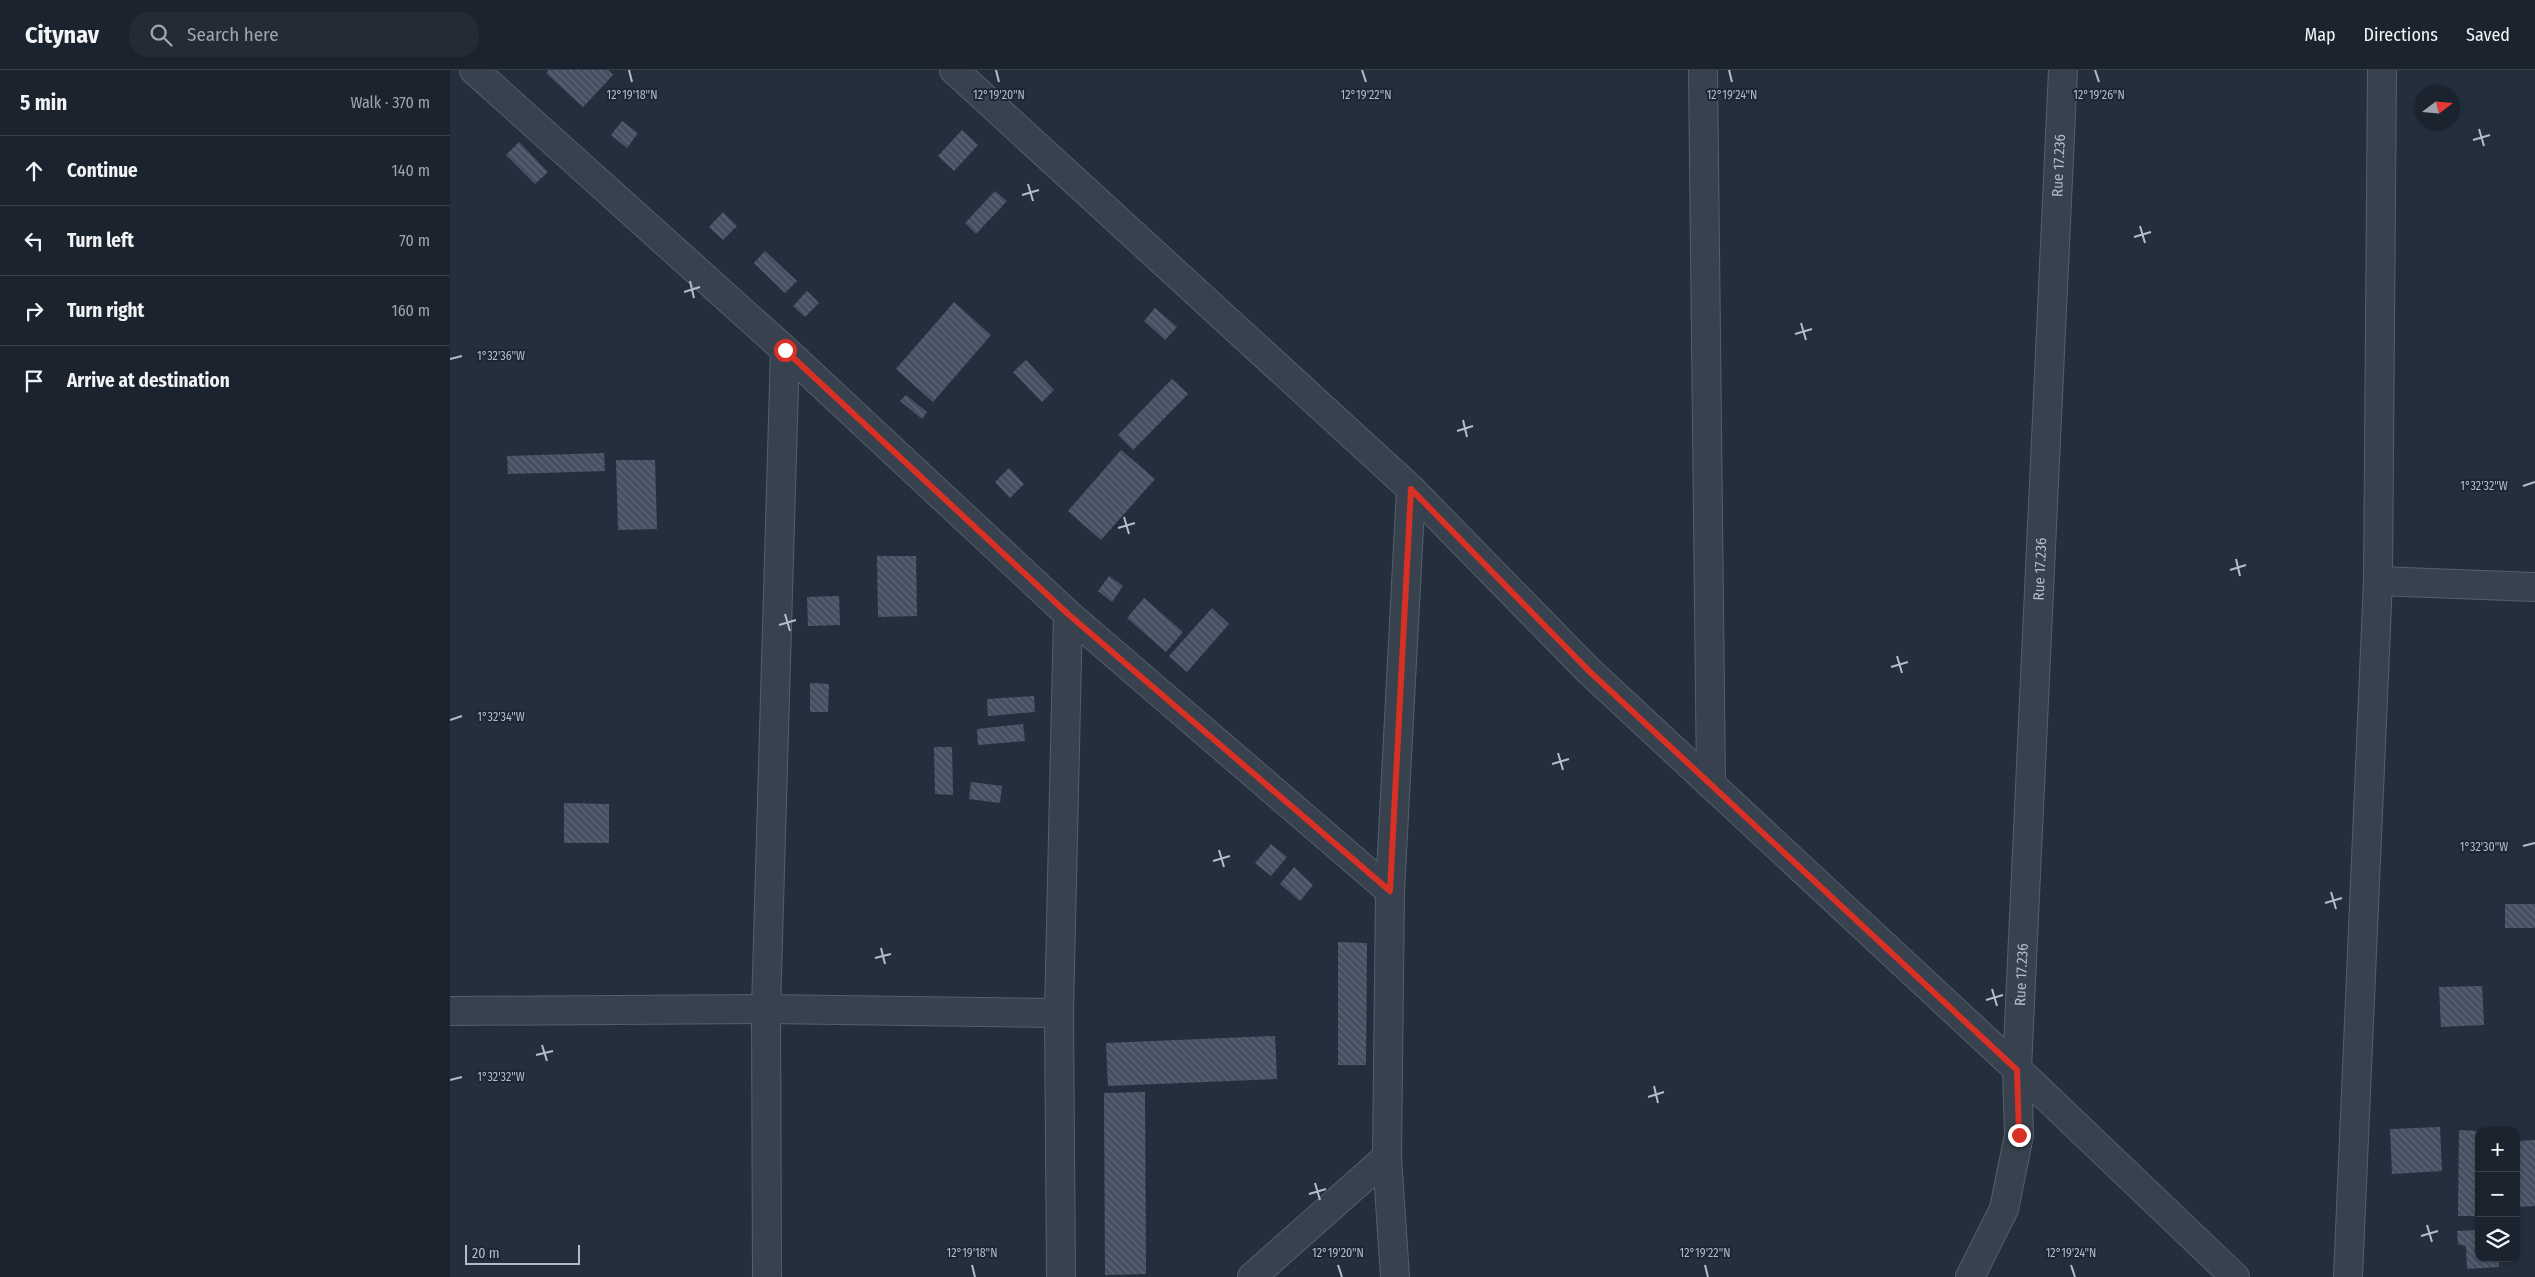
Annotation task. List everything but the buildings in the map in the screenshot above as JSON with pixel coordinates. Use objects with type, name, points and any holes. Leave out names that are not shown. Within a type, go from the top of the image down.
[{"type":"street","points":[[474,70],[785,350],[1068,614],[1390,891]]},
{"type":"street","points":[[954,70],[1411,489],[1588,670],[2017,1070],[2235,1277]]},
{"type":"street","points":[[1703,70],[1710,785]]},
{"type":"street","name":"Rue 17.236","points":[[1970,1277],[2004,1209],[2019,1135],[2017,1070],[2062,70]]},
{"type":"street","points":[[2348,1277],[2378,581],[2382,70]]},
{"type":"street","points":[[767,1277],[766,1008],[785,350]]},
{"type":"street","points":[[1395,1277],[1387,1157],[1390,891],[1411,489]]},
{"type":"street","points":[[2378,581],[2535,587]]},
{"type":"street","points":[[1061,1277],[1059,1013],[1068,614]]},
{"type":"street","points":[[450,1011],[766,1008],[1059,1013]]},
{"type":"street","points":[[1252,1277],[1387,1157]]},
{"type":"route","points":[[785,350],[1068,614],[1390,891],[1411,489],[1588,670],[2017,1070],[2019,1135]]}]
